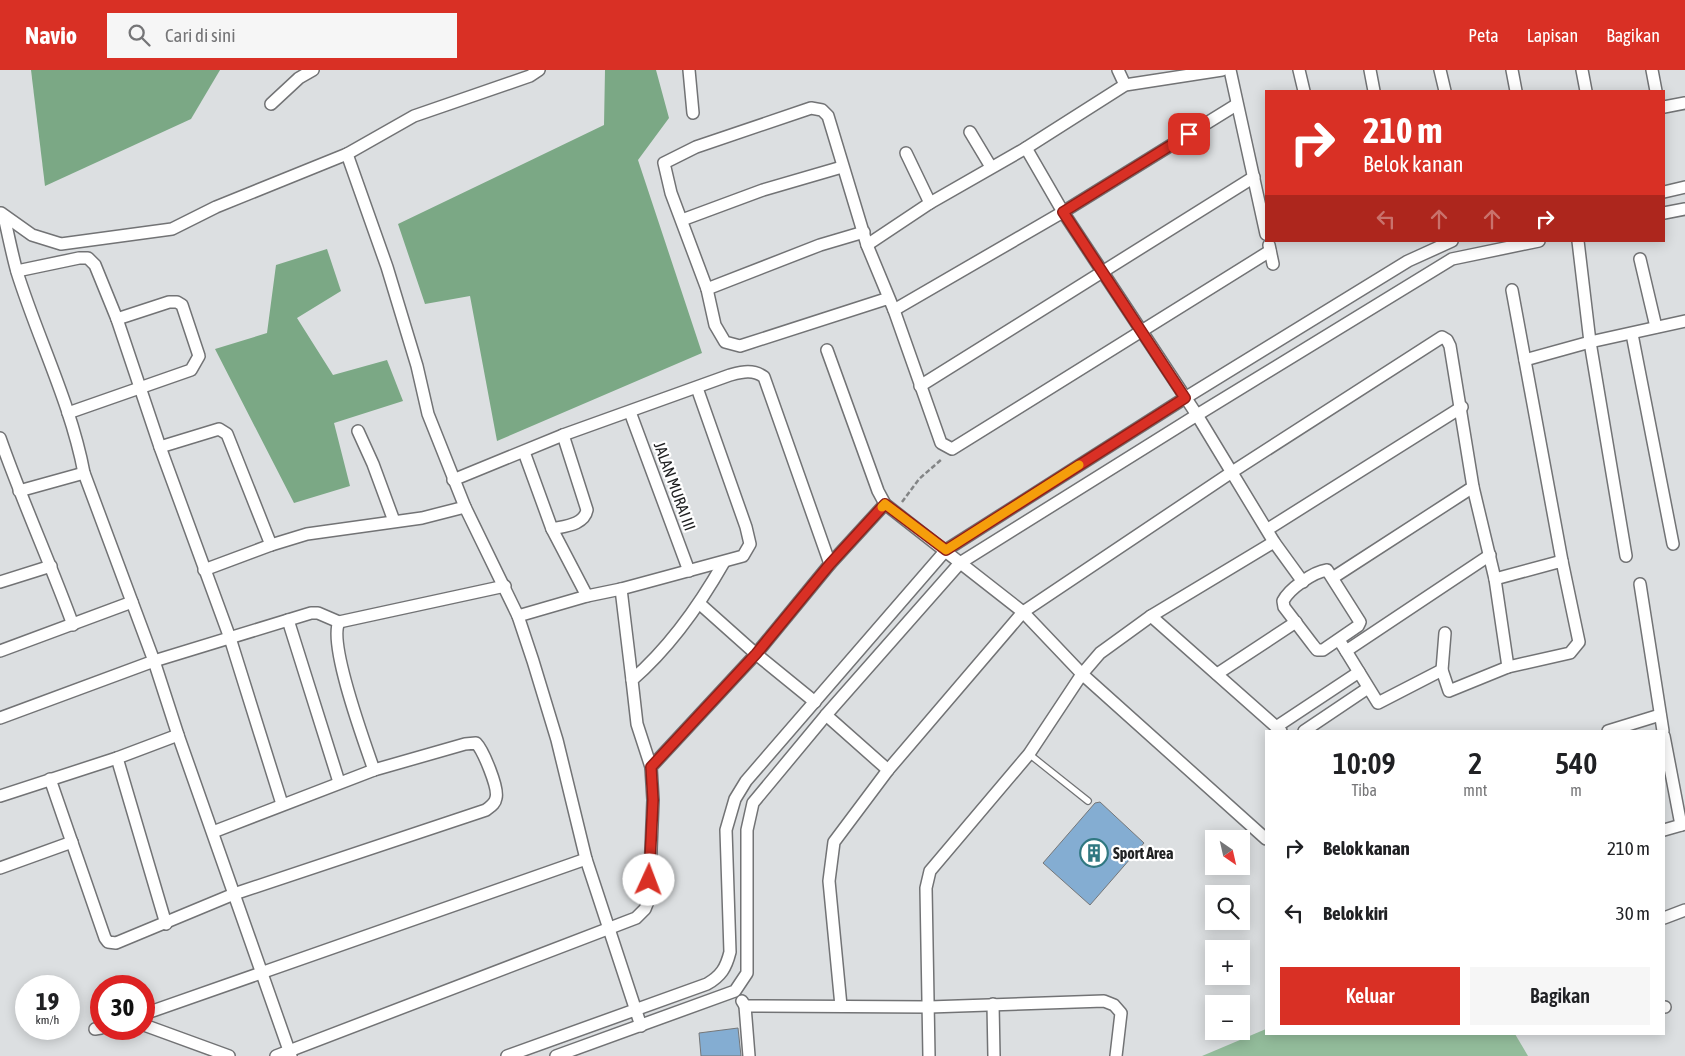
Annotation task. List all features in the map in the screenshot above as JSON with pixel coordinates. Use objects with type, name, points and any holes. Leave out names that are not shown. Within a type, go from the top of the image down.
[{"type":"street","points":[[271,104],[298,78],[313,70]]},
{"type":"street","points":[[2,214],[32,235],[61,244],[172,229],[216,207],[347,154],[414,116],[530,76],[539,70]]},
{"type":"street","points":[[689,70],[693,113]]},
{"type":"street","points":[[1118,70],[1124,84]]},
{"type":"street","points":[[867,245],[991,167],[1072,121],[1124,84],[1222,70]]},
{"type":"street","points":[[1230,70],[1236,105],[1265,229]]},
{"type":"street","points":[[1299,70],[1304,90]]},
{"type":"street","points":[[1370,70],[1374,90]]},
{"type":"street","points":[[1440,70],[1445,90]]},
{"type":"street","points":[[1512,70],[1516,90]]},
{"type":"street","points":[[1582,70],[1586,90]]},
{"type":"street","points":[[1652,70],[1656,90]]},
{"type":"street","points":[[1665,107],[1685,103]]},
{"type":"street","points":[[894,310],[1063,212],[1236,105]]},
{"type":"street","points":[[890,298],[740,346],[725,342],[715,325],[707,289],[663,169],[666,160],[696,147],[811,108],[822,110],[828,116],[867,245],[890,298],[941,442],[952,450],[1140,331],[1269,246],[1273,264]]},
{"type":"street","points":[[970,132],[991,167]]},
{"type":"street","points":[[1026,148],[1063,212],[1197,415],[1268,529],[1274,542],[1303,582]]},
{"type":"street","points":[[906,153],[930,204]]},
{"type":"street","points":[[347,154],[387,267],[428,414],[465,507],[518,616],[557,740],[586,859],[607,928],[642,1026]]},
{"type":"street","points":[[682,220],[763,190],[842,167]]},
{"type":"street","points":[[920,386],[1101,270],[1254,177]]},
{"type":"street","points":[[1665,192],[1685,187]]},
{"type":"street","points":[[1665,213],[1685,209]]},
{"type":"street","points":[[2,214],[17,271],[68,413],[80,451],[84,473],[154,661],[178,735],[290,1054]]},
{"type":"street","points":[[707,289],[820,245],[864,232]]},
{"type":"street","points":[[507,1056],[707,984],[718,977],[726,966],[730,952],[726,830],[730,814],[746,781],[946,550],[1185,398],[1408,261],[1449,242],[1452,259]]},
{"type":"street","points":[[556,1056],[735,991],[747,973],[749,818],[753,803],[826,715],[960,563],[1452,259],[1534,242]]},
{"type":"street","points":[[1578,242],[1590,342],[1626,556]]},
{"type":"street","points":[[17,271],[88,258],[96,265],[117,319],[160,447],[230,638],[282,804]]},
{"type":"street","points":[[1640,259],[1656,327]]},
{"type":"street","points":[[1445,633],[1442,670],[1448,689],[1453,692],[1508,667],[1570,653],[1579,642],[1562,561],[1512,290]]},
{"type":"street","points":[[68,413],[191,370],[196,364],[199,356],[182,306],[176,302],[169,302],[117,319]]},
{"type":"street","points":[[1525,360],[1590,342],[1685,321]]},
{"type":"street","points":[[1632,334],[1673,544]]},
{"type":"street","points":[[841,1006],[829,880],[834,842],[888,770],[1022,612],[1232,472],[1442,337],[1447,340],[1450,346],[1462,407],[1473,487],[1495,579],[1508,667]]},
{"type":"street","points":[[827,350],[878,491],[885,504],[946,550],[1022,612],[1082,674],[1265,838]]},
{"type":"street","points":[[453,480],[563,435],[744,372],[758,373],[764,377],[830,564]]},
{"type":"street","points":[[518,616],[587,596],[621,589],[743,556],[750,544],[746,527],[697,388]]},
{"type":"street","points":[[1268,529],[1462,407]]},
{"type":"street","name":"JALAN MURAI III","points":[[630,412],[689,571]]},
{"type":"street","points":[[160,447],[219,429],[228,434],[271,544]]},
{"type":"street","points":[[358,432],[373,464],[394,522]]},
{"type":"street","points":[[552,529],[580,522],[586,516],[587,510],[563,435]]},
{"type":"street","points":[[0,438],[19,491],[51,566],[73,625]]},
{"type":"street","points":[[524,452],[552,529],[587,596]]},
{"type":"street","points":[[19,491],[84,473]]},
{"type":"street","points":[[1334,577],[1473,487]]},
{"type":"street","points":[[651,767],[756,654],[830,564],[885,504]]},
{"type":"street","points":[[204,570],[271,544],[307,534],[422,518],[465,507]]},
{"type":"street","points":[[929,1056],[926,888],[930,871],[1029,754],[1082,674],[1100,653],[1151,616],[1274,542]]},
{"type":"street","points":[[1346,651],[1490,555]]},
{"type":"street","points":[[1495,579],[1562,561]]},
{"type":"street","points":[[632,680],[653,662],[700,604],[724,562]]},
{"type":"street","points":[[0,582],[51,566]]},
{"type":"street","points":[[1323,570],[1327,570],[1334,577],[1360,622],[1358,626],[1323,650],[1317,650],[1282,601],[1285,596],[1303,582],[1323,570]]},
{"type":"street","points":[[1640,584],[1663,730]]},
{"type":"street","points":[[0,718],[154,661],[318,612],[339,622],[505,586]]},
{"type":"street","points":[[276,1056],[290,1054],[636,918],[645,909],[648,900],[653,800],[651,767],[637,724],[621,589]]},
{"type":"street","points":[[0,651],[132,602]]},
{"type":"street","points":[[700,604],[756,654],[815,702]]},
{"type":"street","points":[[1151,616],[1278,729],[1359,672]]},
{"type":"street","points":[[288,620],[340,782]]},
{"type":"street","points":[[339,622],[337,632],[343,675],[374,770]]},
{"type":"street","points":[[1217,674],[1296,622]]},
{"type":"street","points":[[1339,640],[1378,702],[1383,702],[1442,670]]},
{"type":"street","points":[[1305,730],[1368,688]]},
{"type":"street","points":[[826,715],[888,770]]},
{"type":"street","points":[[1611,730],[1660,715]]},
{"type":"street","points":[[790,730],[805,741]]},
{"type":"street","points":[[0,796],[117,758],[178,735]]},
{"type":"street","points":[[1665,741],[1683,825],[1665,830]]},
{"type":"street","points":[[50,779],[108,942],[116,943],[166,924],[234,894],[486,810],[494,804],[497,796],[483,750],[476,743],[374,770],[213,832]]},
{"type":"street","points":[[117,758],[166,924]]},
{"type":"street","points":[[0,868],[72,842]]},
{"type":"street","points":[[155,1010],[586,859]]},
{"type":"street","points":[[1665,918],[1685,910]]},
{"type":"street","points":[[735,991],[745,1006],[749,1056]]},
{"type":"street","points":[[745,1006],[929,1007],[1104,1001],[1114,1005],[1121,1013],[1116,1056]]},
{"type":"street","points":[[993,1004],[994,1056]]},
{"type":"street","points":[[155,1029],[228,1056]]},
{"type":"lane","points":[[1029,754],[1088,801]]},
{"type":"path","points":[[897,513],[907,493],[919,479],[952,450]]},
{"type":"green space","points":[[31,70],[220,70],[191,119],[45,186]]},
{"type":"green space","points":[[605,70],[656,70],[669,118],[638,160],[702,353],[497,441],[470,296],[425,304],[398,224],[604,125]]},
{"type":"green space","points":[[327,249],[341,291],[297,318],[333,375],[387,360],[403,401],[334,423],[350,486],[294,503],[215,349],[267,333],[276,265]]},
{"type":"green space","points":[[1265,1029],[1265,1035],[1516,1035],[1528,1056],[1202,1056],[1240,1040],[1250,1040],[1250,1036]]},
{"type":"building","name":"Sport Area","points":[[1100,802],[1144,843],[1090,905],[1043,863],[1095,803]]},
{"type":"building","points":[[738,1028],[741,1056],[701,1056],[699,1033]]},
{"type":"slow traffic","points":[[882,507],[885,504],[946,550],[1079,465]]},
{"type":"place","name":"Sport Area","points":[[1094,853]]},
{"type":"route","points":[[649,880],[653,800],[651,767],[756,654],[830,564],[885,504],[946,550],[1185,398],[1063,212],[1189,134]]}]
